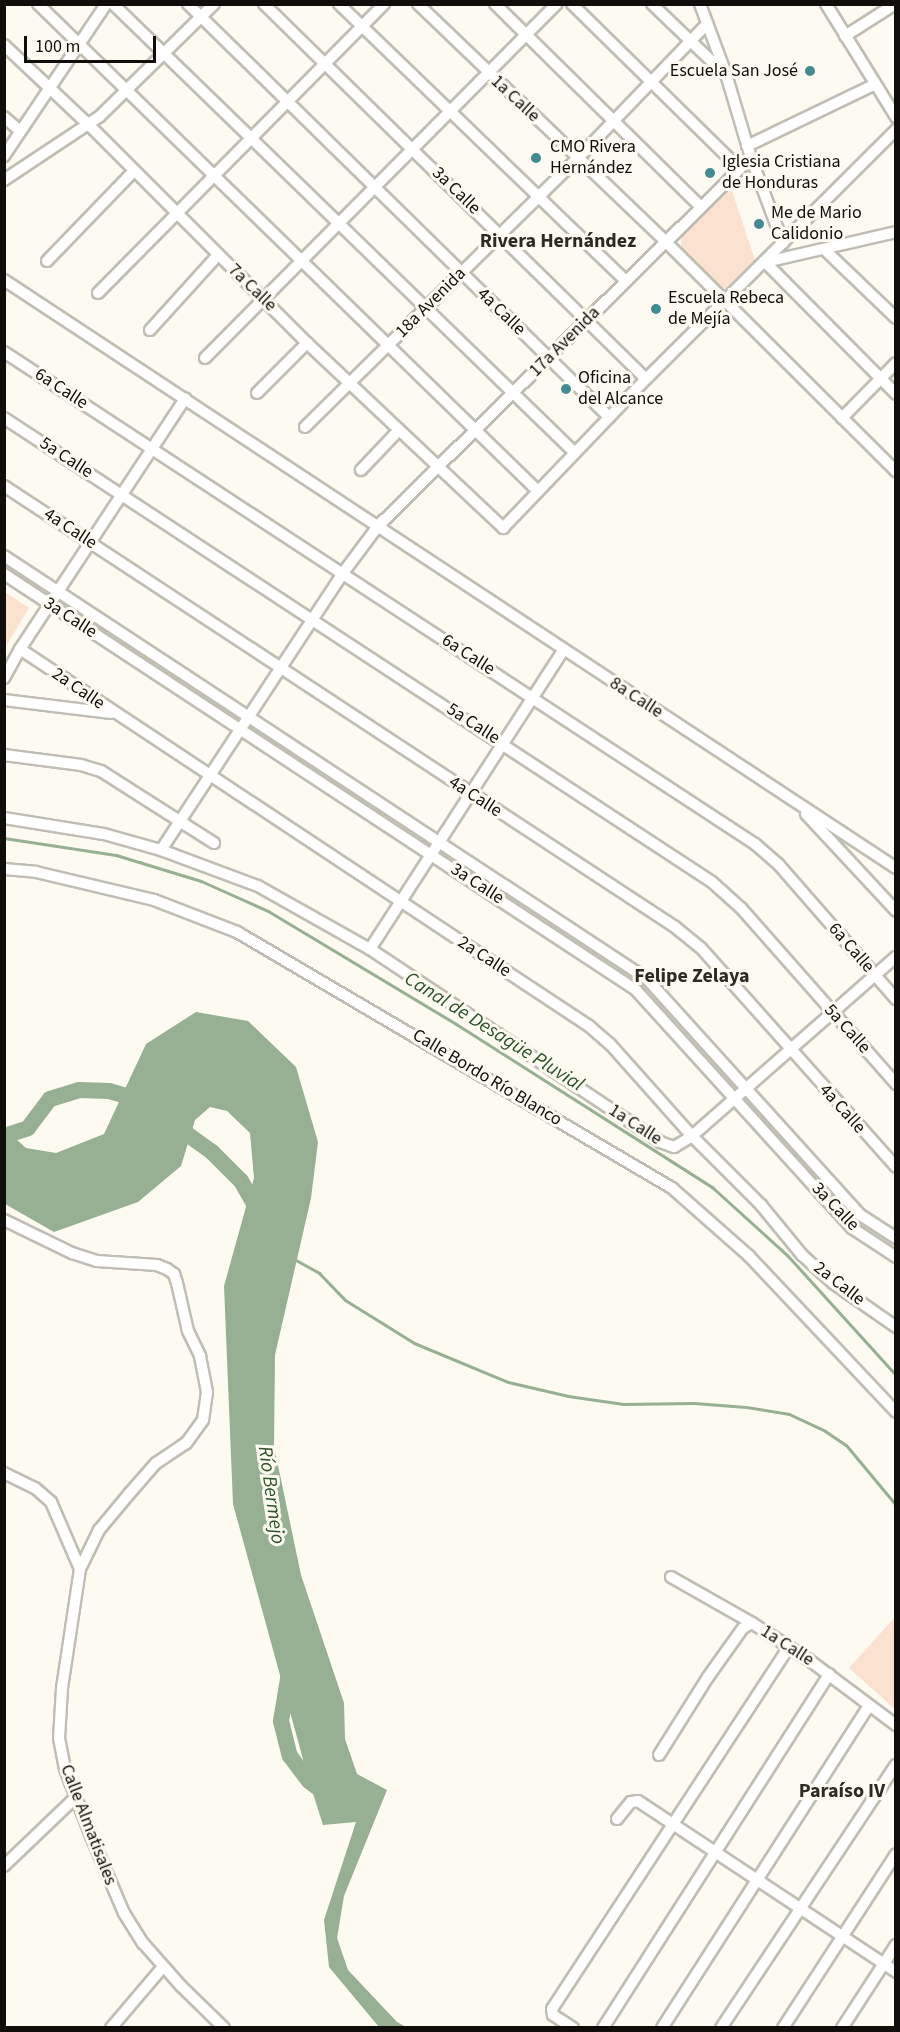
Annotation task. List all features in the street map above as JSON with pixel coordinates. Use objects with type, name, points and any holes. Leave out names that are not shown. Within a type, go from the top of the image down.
[{"type":"street","points":[[38,4],[300,262],[538,491],[645,379],[896,130]]},
{"type":"street","points":[[4,156],[106,4]]},
{"type":"street","points":[[113,4],[575,453]]},
{"type":"street","name":"4a Calle","points":[[188,4],[609,417]]},
{"type":"street","points":[[4,180],[89,125],[165,54],[214,4]]},
{"type":"street","name":"3a Calle","points":[[264,4],[645,379]]},
{"type":"street","points":[[339,4],[448,112],[626,281]]},
{"type":"street","points":[[98,293],[384,4]]},
{"type":"street","name":"1a Calle","points":[[418,4],[666,242],[896,471]]},
{"type":"street","points":[[495,4],[701,207]]},
{"type":"street","points":[[205,358],[556,4]]},
{"type":"street","points":[[572,4],[740,169]]},
{"type":"street","points":[[652,4],[726,74]]},
{"type":"street","points":[[700,4],[726,74],[751,158],[783,243]]},
{"type":"street","points":[[826,4],[873,85],[896,117]]},
{"type":"street","points":[[845,36],[895,4]]},
{"type":"street","name":"18a Avenida","points":[[305,427],[578,158],[707,24]]},
{"type":"street","name":"7a Calle","points":[[4,45],[89,125],[133,172],[307,343],[503,528],[538,491]]},
{"type":"street","points":[[747,146],[873,85]]},
{"type":"street","points":[[4,117],[20,131]]},
{"type":"street","name":"17a Avenida","points":[[161,850],[280,667],[343,573],[378,526],[751,158]]},
{"type":"street","points":[[47,261],[133,172]]},
{"type":"street","points":[[765,262],[891,234],[896,243]]},
{"type":"street","points":[[825,250],[896,318]]},
{"type":"street","points":[[150,330],[218,255]]},
{"type":"street","points":[[765,262],[896,394]]},
{"type":"street","name":"8a Calle","points":[[4,280],[378,526],[563,651],[896,868]]},
{"type":"street","points":[[257,393],[307,343]]},
{"type":"street","name":"6a Calle","points":[[4,352],[755,844],[779,865],[896,999]]},
{"type":"street","points":[[842,418],[896,363]]},
{"type":"street","points":[[4,678],[20,649],[185,399]]},
{"type":"street","name":"5a Calle","points":[[4,418],[712,882],[741,908],[896,1084]]},
{"type":"street","points":[[361,470],[399,430]]},
{"type":"street","name":"4a Calle","points":[[4,486],[675,927],[702,948],[790,1051],[896,1167]]},
{"type":"street","name":"3a Calle","points":[[4,556],[647,979],[859,1214],[896,1238]]},
{"type":"street","name":"3a Calle","points":[[4,574],[636,990],[852,1228],[896,1257]]},
{"type":"street","name":"2a Calle","points":[[20,649],[589,1026],[610,1044],[692,1136],[760,1204],[810,1262],[833,1283],[896,1327]]},
{"type":"street","points":[[370,949],[563,651]]},
{"type":"street","points":[[4,700],[115,714]]},
{"type":"street","points":[[4,755],[81,765],[101,771],[213,843]]},
{"type":"street","points":[[795,802],[896,911]]},
{"type":"street","name":"1a Calle","points":[[4,818],[104,834],[161,850],[258,886],[370,949],[667,1146],[680,1146],[692,1136]]},
{"type":"street","name":"Calle Bordo Río Blanco","points":[[4,869],[36,872],[154,900],[237,932],[672,1188],[749,1256],[896,1412]]},
{"type":"street","points":[[692,1136],[896,957]]},
{"type":"street","points":[[4,1220],[97,1262],[157,1265],[167,1269],[174,1274],[188,1331],[200,1356],[207,1392],[203,1420],[186,1443],[156,1463],[99,1530],[80,1569]]},
{"type":"street","points":[[4,1473],[35,1488],[51,1502],[80,1569]]},
{"type":"street","name":"Calle Almatisales","points":[[80,1569],[62,1688],[59,1738],[65,1769],[124,1913],[163,1967],[224,2028]]},
{"type":"street","name":"1a Calle","points":[[671,1577],[753,1623],[830,1674],[896,1725]]},
{"type":"street","points":[[658,1755],[743,1628],[753,1623]]},
{"type":"street","points":[[573,2028],[553,2015],[552,2009],[789,1647]]},
{"type":"street","points":[[603,2028],[830,1674]]},
{"type":"street","points":[[662,2028],[869,1706]]},
{"type":"street","points":[[721,2028],[798,1908],[896,1765]]},
{"type":"street","points":[[4,1866],[76,1797]]},
{"type":"street","points":[[617,1819],[634,1800],[896,1972]]},
{"type":"street","points":[[783,2028],[896,1854]]},
{"type":"street","points":[[842,2028],[896,1945]]},
{"type":"street","points":[[111,2028],[163,1967]]},
{"type":"shaded area","points":[[729,182],[756,263],[725,293],[681,246],[681,238],[684,231]]},
{"type":"shaded area","points":[[5,592],[29,608],[5,648]]},
{"type":"shaded area","points":[[895,1617],[895,1709],[849,1668]]},
{"type":"water","points":[[196,1012],[248,1021],[296,1067],[318,1142],[311,1198],[275,1355],[274,1446],[301,1575],[344,1703],[345,1739],[357,1774],[387,1790],[344,1896],[337,1938],[348,1970],[397,2022],[406,2027],[379,2027],[329,1967],[324,1920],[356,1822],[323,1825],[233,1504],[224,1286],[254,1178],[250,1133],[227,1111],[210,1107],[195,1120],[181,1166],[138,1202],[54,1232],[5,1204],[5,1129],[26,1148],[56,1153],[104,1134],[146,1044]]},
{"type":"waterway","name":"Canal de Desagüe Pluvial","points":[[4,838],[116,855],[201,881],[268,911],[456,1024],[713,1188],[787,1255],[896,1375]]},
{"type":"waterway","name":"Río Bermejo","points":[[4,1136],[28,1128],[50,1099],[79,1090],[109,1091],[143,1101]]},
{"type":"waterway","name":"Río Bermejo","points":[[173,1124],[212,1152],[241,1181],[260,1214]]},
{"type":"waterway","points":[[294,1259],[319,1273],[345,1300],[414,1343],[508,1382],[568,1396],[623,1404],[694,1403],[746,1407],[789,1414],[825,1431],[846,1445],[896,1505]]},
{"type":"waterway","name":"Río Bermejo","points":[[289,1673],[281,1721],[290,1756],[309,1781],[325,1793]]},
{"type":"place","name":"Escuela San José","points":[[810,71]]},
{"type":"place","name":"CMO Rivera Hernández","points":[[536,158]]},
{"type":"place","name":"Iglesia Cristiana de Honduras","points":[[710,173]]},
{"type":"place","name":"Me de Mario Calidonio","points":[[759,224]]},
{"type":"place","name":"Escuela Rebeca de Mejía","points":[[656,309]]},
{"type":"place","name":"Oficina del Alcance","points":[[566,389]]},
{"type":"district","name":"Rivera Hernández","points":[[558,241]]},
{"type":"district","name":"Felipe Zelaya","points":[[692,976]]},
{"type":"district","name":"Paraíso IV","points":[[842,1791]]}]
